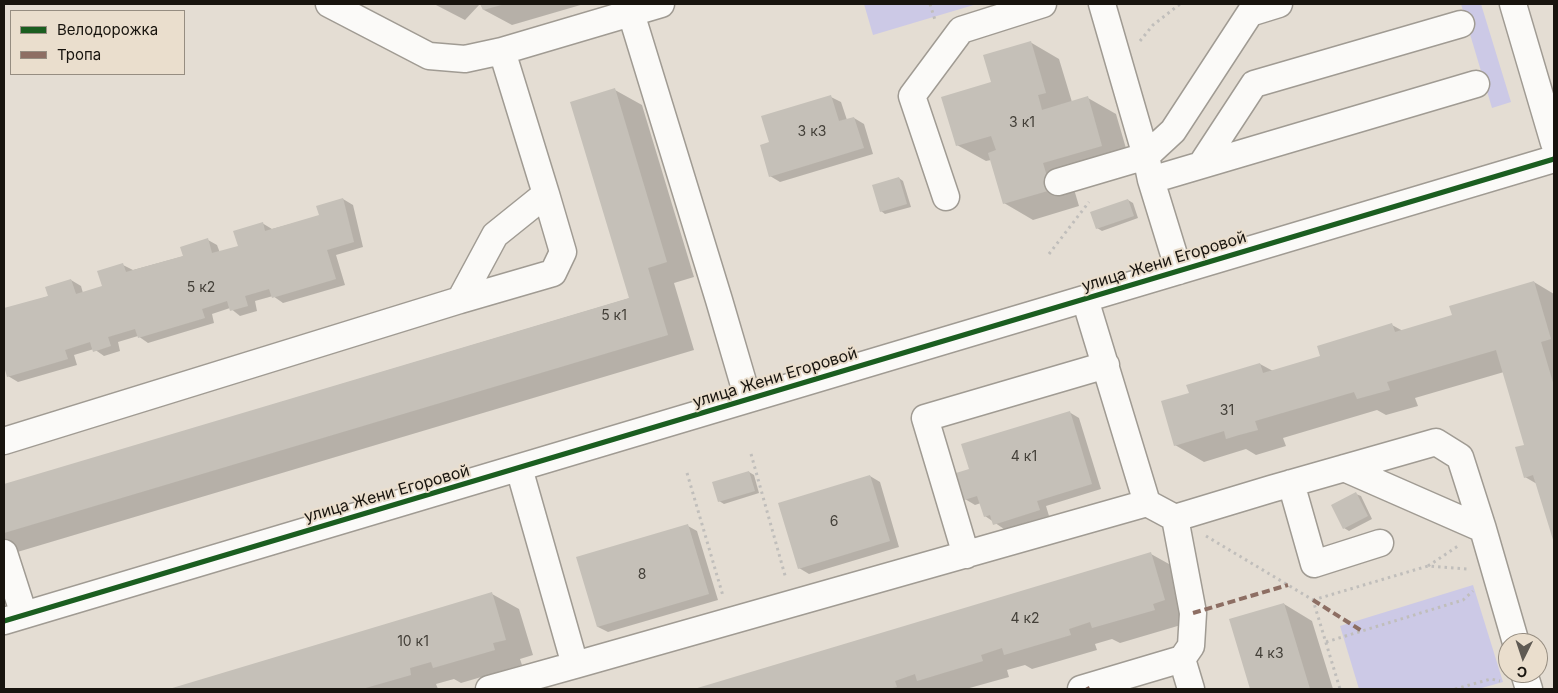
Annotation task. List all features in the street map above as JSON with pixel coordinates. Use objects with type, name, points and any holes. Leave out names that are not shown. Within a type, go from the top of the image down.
[{"type":"street","points":[[329,4],[429,56],[465,59],[502,51],[661,4]]},
{"type":"street","points":[[946,197],[912,96],[961,30],[1043,4]]},
{"type":"street","points":[[1102,4],[1179,271]]},
{"type":"street","points":[[1149,168],[1250,13],[1279,4]]},
{"type":"street","points":[[1514,4],[1554,144]]},
{"type":"street","points":[[631,12],[748,399]]},
{"type":"street","points":[[1201,165],[1254,84],[1461,24]]},
{"type":"street","points":[[4,441],[553,273],[563,252],[502,51]]},
{"type":"street","points":[[1058,182],[1149,168],[1201,165],[1476,84]]},
{"type":"street","name":"улица Жени Егоровой","points":[[14,618],[1554,159]]},
{"type":"street","points":[[460,300],[495,236],[546,194]]},
{"type":"street","points":[[1085,299],[1148,503]]},
{"type":"street","points":[[966,554],[925,418],[1106,365]]},
{"type":"street","points":[[489,689],[1148,503],[1176,518],[1436,442],[1460,457],[1484,529],[1513,633]]},
{"type":"street","points":[[519,468],[575,665]]},
{"type":"street","points":[[1344,468],[1484,529]]},
{"type":"street","points":[[1291,483],[1314,564],[1380,544]]},
{"type":"street","points":[[1081,689],[1119,684],[1182,659],[1191,646],[1193,613],[1176,518]]},
{"type":"street","points":[[4,553],[14,618]]},
{"type":"street","points":[[1182,659],[1191,689]]},
{"type":"path","points":[[1119,65],[1153,25],[1180,4]]},
{"type":"path","points":[[1049,254],[1090,201]]},
{"type":"path","points":[[751,454],[793,603]]},
{"type":"path","points":[[687,473],[730,621]]},
{"type":"path","points":[[1176,518],[1314,600],[1340,689]]},
{"type":"path","points":[[1314,600],[1428,566],[1495,571]]},
{"type":"path","points":[[1326,642],[1463,600],[1495,571]]},
{"type":"path","points":[[1455,689],[1492,679],[1498,680]]},
{"type":"shaded area","points":[[864,4],[977,4],[873,35]]},
{"type":"shaded area","points":[[1461,4],[1481,4],[1511,102],[1492,108]]},
{"type":"shaded area","points":[[1473,585],[1498,666],[1499,683],[1478,689],[1359,689],[1340,626]]},
{"type":"building","points":[[480,4],[505,4],[483,10]]},
{"type":"building","points":[[1031,41],[1046,93],[1038,95],[1042,110],[1088,96],[1102,146],[1043,163],[1051,190],[1003,204],[988,153],[996,150],[991,136],[956,146],[941,97],[991,82],[983,55]]},
{"type":"building","points":[[615,88],[667,262],[648,268],[668,335],[4,533],[4,484],[629,298],[570,102]]},
{"type":"building","points":[[831,95],[839,121],[854,117],[864,148],[769,177],[760,145],[769,142],[761,116]]},
{"type":"building","points":[[899,177],[907,204],[880,212],[872,185]]},
{"type":"building","points":[[343,198],[354,242],[327,250],[336,279],[272,298],[269,289],[245,296],[248,306],[230,311],[227,301],[202,309],[205,318],[138,338],[135,329],[108,337],[111,346],[93,352],[90,342],[65,350],[68,359],[7,377],[4,366],[4,308],[48,296],[45,287],[71,279],[76,294],[102,286],[97,271],[123,263],[126,272],[183,256],[180,247],[208,238],[212,253],[238,246],[233,231],[263,222],[265,231],[319,215],[316,206]]},
{"type":"building","points":[[1128,199],[1134,216],[1096,229],[1090,212]]},
{"type":"building","points":[[1534,281],[1551,339],[1541,342],[1554,386],[1554,543],[1533,475],[1524,478],[1515,447],[1524,445],[1496,350],[1387,382],[1390,390],[1357,399],[1354,392],[1255,421],[1258,430],[1226,439],[1224,431],[1174,446],[1161,401],[1189,393],[1186,385],[1260,363],[1263,373],[1320,356],[1317,346],[1392,323],[1395,332],[1452,315],[1449,306]]},
{"type":"building","points":[[1070,411],[1092,484],[1037,501],[1040,510],[993,525],[990,515],[984,517],[977,496],[964,500],[956,473],[969,469],[961,444]]},
{"type":"building","points":[[749,471],[755,491],[718,502],[712,482]]},
{"type":"building","points":[[870,475],[890,541],[798,569],[778,503]]},
{"type":"building","points":[[1356,492],[1368,516],[1343,529],[1331,505]]},
{"type":"building","points":[[688,524],[709,594],[597,627],[576,557]]},
{"type":"building","points":[[1151,552],[1165,600],[1153,604],[1155,610],[1092,628],[1090,622],[1069,629],[1071,635],[1004,655],[1002,648],[981,655],[983,661],[917,681],[915,674],[895,681],[897,687],[888,689],[694,689]]},
{"type":"building","points":[[492,592],[506,640],[493,643],[495,650],[433,668],[431,662],[410,668],[411,675],[362,689],[169,689]]},
{"type":"building","points":[[1284,603],[1310,689],[1250,689],[1229,619]]},
{"type":"marked path","points":[[1193,613],[1288,585]]},
{"type":"marked path","points":[[1313,600],[1362,631]]},
{"type":"cycle path","points":[[4,621],[1554,159]]}]
